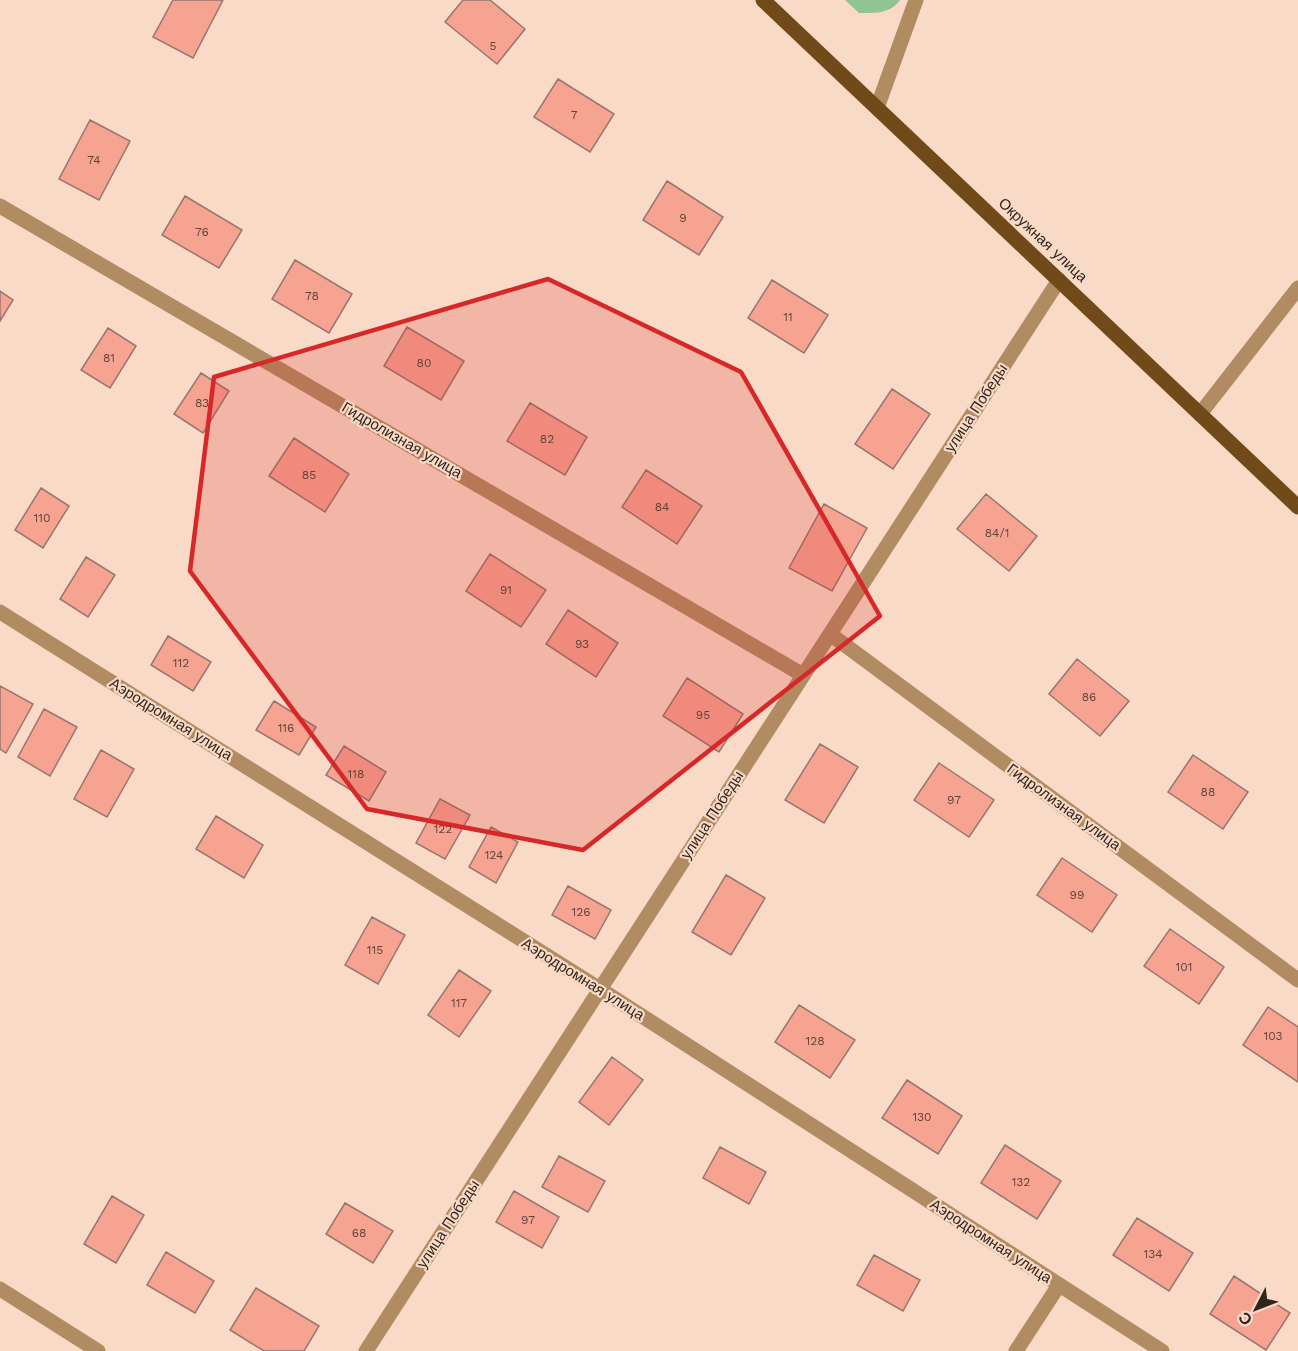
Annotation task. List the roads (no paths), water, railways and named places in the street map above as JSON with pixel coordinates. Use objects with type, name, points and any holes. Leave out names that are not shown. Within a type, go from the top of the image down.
[{"type":"main road","name":"Окружная улица","points":[[763,0],[1298,507]]},
{"type":"street","points":[[878,108],[916,0]]},
{"type":"street","name":"Гидролизная улица","points":[[0,206],[803,675]]},
{"type":"street","name":"улица Победы","points":[[366,1351],[1059,280]]},
{"type":"street","points":[[1200,414],[1298,288]]},
{"type":"street","name":"Аэродромная улица","points":[[0,612],[600,989],[1162,1351]]},
{"type":"street","name":"Гидролизная улица","points":[[830,634],[1298,980]]},
{"type":"street","points":[[1016,1351],[1059,1285]]},
{"type":"street","points":[[0,1288],[98,1351]]}]
